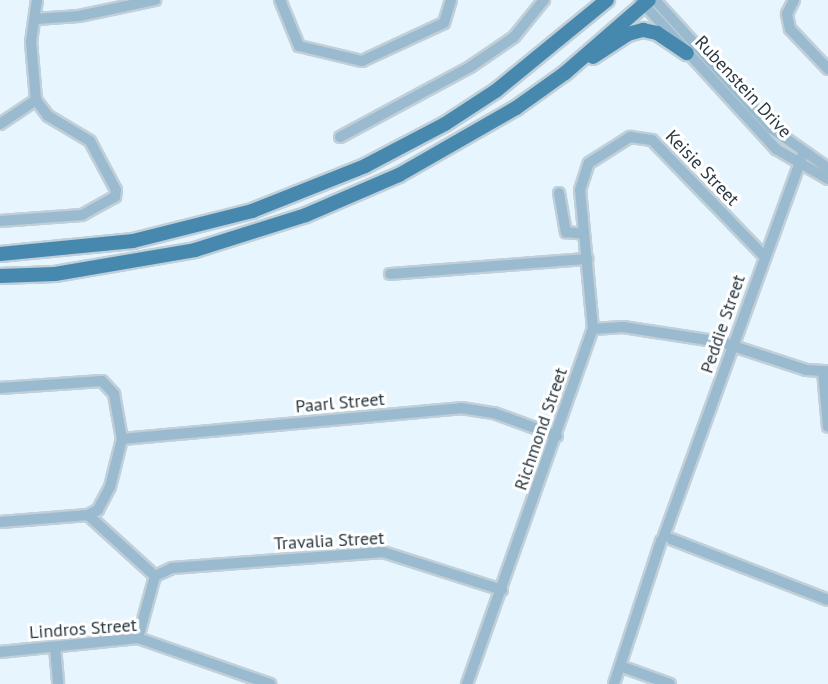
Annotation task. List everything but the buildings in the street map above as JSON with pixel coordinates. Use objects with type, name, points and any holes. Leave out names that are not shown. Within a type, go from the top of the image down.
[{"type":"main road","points":[[0,254],[133,241],[252,211],[344,175],[445,124],[497,90],[607,0]]},
{"type":"main road","points":[[565,73],[647,1]]},
{"type":"main road","points":[[0,276],[54,274],[195,250],[306,215],[442,151],[516,108],[565,73],[628,34],[643,30],[657,33],[687,53]]},
{"type":"street","points":[[0,222],[82,215],[115,197],[116,190],[90,141],[48,116],[36,100],[31,42],[36,20],[37,0]]},
{"type":"street","points":[[36,20],[79,16],[154,0]]},
{"type":"street","points":[[280,0],[299,46],[362,62],[442,24],[451,1]]},
{"type":"street","points":[[340,138],[488,55],[520,32],[544,0]]},
{"type":"street","points":[[794,0],[788,8],[788,25],[828,69]]},
{"type":"street","name":"Rubenstein Drive","points":[[647,1],[687,53],[748,122],[798,165],[828,179]]},
{"type":"street","name":"Rubenstein Drive","points":[[647,1],[747,104],[803,154],[828,168]]},
{"type":"street","points":[[0,124],[36,100]]},
{"type":"street","name":"Keisie Street","points":[[582,177],[595,156],[619,142],[637,136],[652,140],[765,257]]},
{"type":"street","name":"Peddie Street","points":[[614,684],[646,591],[667,541],[676,506],[803,154]]},
{"type":"street","name":"Richmond Street","points":[[467,684],[593,329],[584,234],[582,177]]},
{"type":"street","points":[[559,193],[566,232],[584,234]]},
{"type":"street","points":[[390,274],[587,259]]},
{"type":"street","points":[[593,329],[623,327],[733,345],[806,370],[825,371],[828,427]]},
{"type":"street","points":[[0,388],[102,381],[111,389],[122,439],[103,502],[88,515],[0,522]]},
{"type":"street","name":"Paarl Street","points":[[122,439],[462,408],[494,412],[556,436]]},
{"type":"street","points":[[88,515],[154,576],[138,638]]},
{"type":"street","points":[[667,541],[828,600]]},
{"type":"street","name":"Travalia Street","points":[[154,576],[167,569],[383,552],[501,590]]},
{"type":"street","name":"Lindros Street","points":[[0,652],[138,638],[270,684]]},
{"type":"street","points":[[54,647],[58,684]]},
{"type":"street","points":[[620,666],[670,684]]}]
